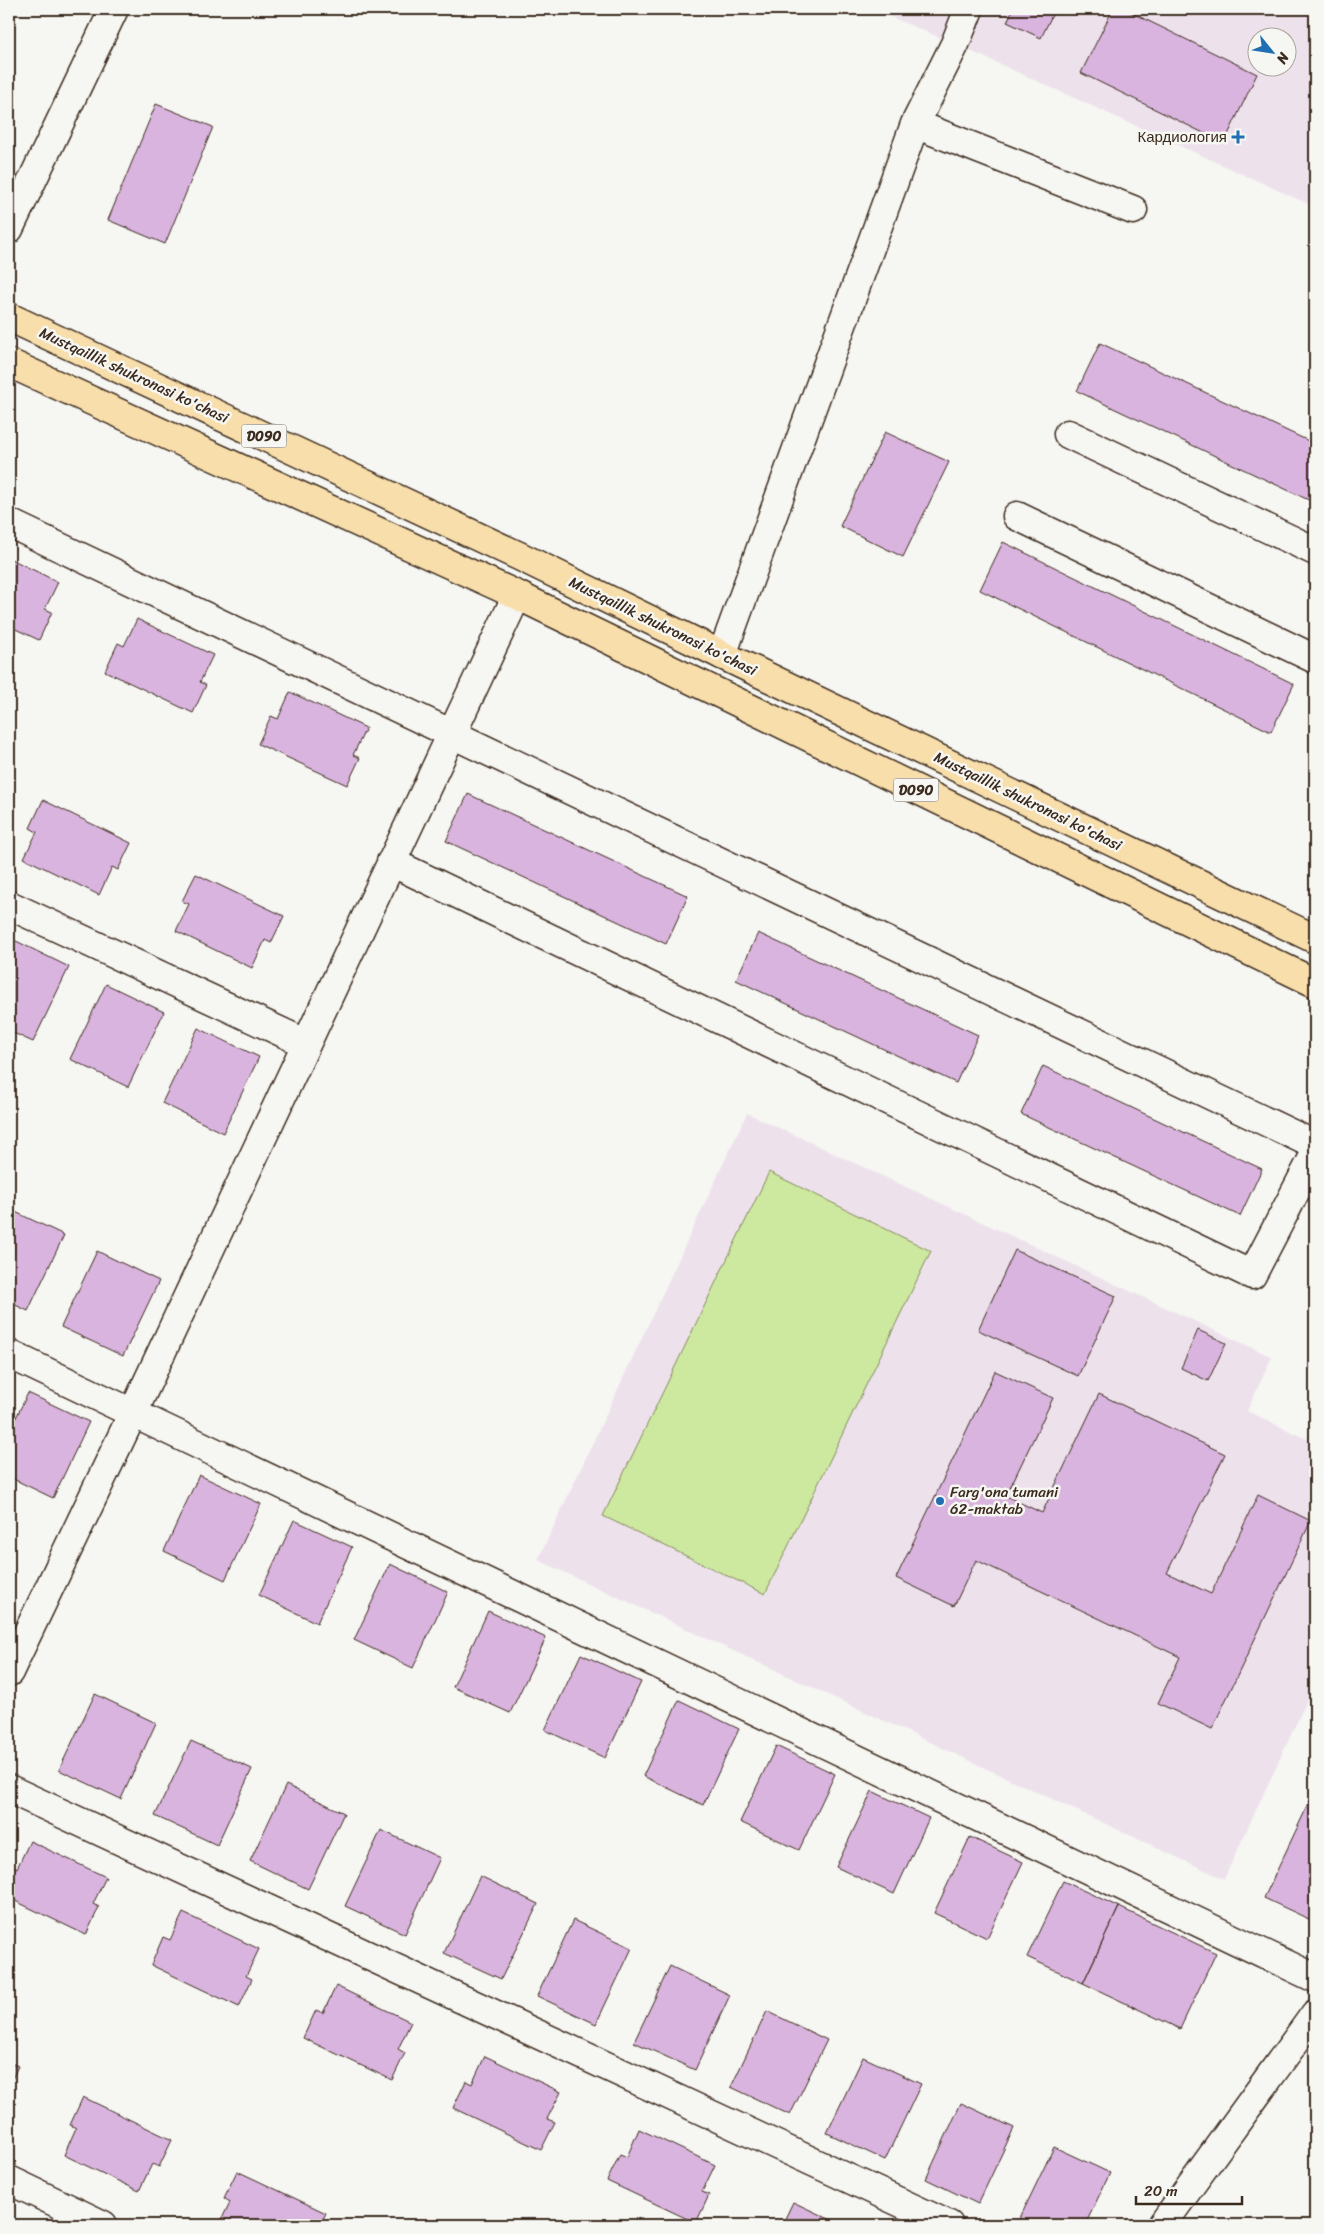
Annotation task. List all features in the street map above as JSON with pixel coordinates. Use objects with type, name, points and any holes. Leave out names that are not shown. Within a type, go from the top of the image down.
[{"type":"main road","name":"Mustqaillik shukronasi ko'chasi","points":[[9,317],[519,556],[1315,939]]},
{"type":"main road","name":"D090","points":[[9,362],[517,595],[1315,983]]},
{"type":"street","points":[[9,229],[114,9]]},
{"type":"street","points":[[722,655],[915,124],[955,44],[969,9]]},
{"type":"street","points":[[915,124],[1133,210]]},
{"type":"street","points":[[1068,434],[1315,551]]},
{"type":"street","points":[[1017,516],[1315,659]]},
{"type":"street","points":[[9,523],[1315,1145]]},
{"type":"street","points":[[9,1672],[133,1413],[305,1043],[517,595]]},
{"type":"street","points":[[391,862],[1252,1275],[1315,1154]]},
{"type":"street","points":[[9,905],[305,1043]]},
{"type":"street","points":[[9,1354],[1315,1978]]},
{"type":"street","points":[[9,1789],[949,2225]]},
{"type":"street","points":[[1162,2225],[1315,2014]]},
{"type":"street","points":[[9,2180],[103,2225]]},
{"type":"shaded area","name":"Кардиология","points":[[872,9],[1315,9],[1315,207],[955,44]]},
{"type":"shaded area","name":"Farg'ona tumani 62-maktab","points":[[747,1113],[1272,1357],[1247,1411],[1315,1443],[1315,1683],[1224,1879],[538,1560]]},
{"type":"green space","points":[[769,1172],[931,1251],[765,1594],[603,1516]]},
{"type":"building","points":[[1013,9],[1055,9],[1041,38],[1007,22]]},
{"type":"building","points":[[1113,9],[1124,9],[1246,69],[1246,78],[1255,78],[1224,143],[1081,73]]},
{"type":"building","points":[[156,104],[213,127],[165,244],[108,220]]},
{"type":"building","points":[[1100,343],[1315,444],[1315,503],[1077,391]]},
{"type":"building","points":[[885,432],[949,462],[903,557],[840,526]]},
{"type":"building","points":[[1003,542],[1294,684],[1271,732],[980,590]]},
{"type":"building","points":[[9,558],[58,582],[45,609],[52,612],[39,640],[9,626]]},
{"type":"building","points":[[137,619],[213,655],[200,682],[206,685],[193,713],[105,671],[118,643],[124,646]]},
{"type":"building","points":[[290,692],[366,728],[353,755],[360,758],[347,785],[258,744],[271,716],[278,719]]},
{"type":"building","points":[[468,794],[688,896],[666,944],[446,841]]},
{"type":"building","points":[[43,800],[131,843],[118,870],[112,867],[99,895],[24,858],[37,832],[30,828]]},
{"type":"building","points":[[196,874],[284,916],[271,943],[265,940],[252,968],[176,931],[189,904],[182,901]]},
{"type":"building","points":[[758,933],[978,1035],[956,1083],[736,980]]},
{"type":"building","points":[[10,938],[69,967],[33,1042],[9,1031]]},
{"type":"building","points":[[106,984],[164,1012],[128,1087],[70,1059]]},
{"type":"building","points":[[198,1028],[259,1057],[223,1133],[162,1103]]},
{"type":"building","points":[[1043,1066],[1262,1169],[1240,1216],[1021,1114]]},
{"type":"building","points":[[9,1209],[64,1235],[28,1311],[9,1302]]},
{"type":"building","points":[[1015,1250],[1116,1296],[1078,1376],[978,1330]]},
{"type":"building","points":[[97,1251],[159,1281],[123,1356],[61,1327]]},
{"type":"building","points":[[1198,1330],[1226,1343],[1208,1381],[1181,1368]]},
{"type":"building","points":[[995,1371],[1053,1398],[1006,1496],[1042,1513],[1099,1394],[1225,1454],[1167,1573],[1211,1594],[1258,1495],[1311,1521],[1212,1729],[1158,1703],[1180,1657],[976,1560],[954,1606],[896,1578]]},
{"type":"building","points":[[28,1393],[89,1422],[53,1498],[9,1477],[9,1432]]},
{"type":"building","points":[[199,1475],[261,1504],[225,1580],[164,1551]]},
{"type":"building","points":[[294,1520],[352,1547],[317,1623],[259,1595]]},
{"type":"building","points":[[390,1564],[448,1592],[413,1668],[354,1640]]},
{"type":"building","points":[[488,1611],[546,1638],[510,1713],[453,1687]]},
{"type":"building","points":[[581,1654],[641,1682],[605,1758],[545,1730]]},
{"type":"building","points":[[95,1694],[156,1723],[121,1799],[59,1770]]},
{"type":"building","points":[[679,1700],[739,1729],[703,1805],[643,1776]]},
{"type":"building","points":[[191,1741],[252,1769],[217,1845],[155,1816]]},
{"type":"building","points":[[776,1746],[835,1774],[799,1850],[740,1822]]},
{"type":"building","points":[[286,1785],[344,1813],[308,1889],[250,1861]]},
{"type":"building","points":[[1315,1790],[1315,1922],[1264,1898]]},
{"type":"building","points":[[872,1791],[929,1818],[894,1894],[836,1867]]},
{"type":"building","points":[[381,1830],[440,1858],[405,1934],[345,1906]]},
{"type":"building","points":[[970,1837],[1023,1862],[987,1938],[934,1913]]},
{"type":"building","points":[[30,1841],[106,1877],[93,1904],[99,1907],[86,1935],[9,1898],[9,1869],[11,1865],[17,1868]]},
{"type":"building","points":[[480,1876],[538,1904],[501,1979],[444,1953]]},
{"type":"building","points":[[1063,1881],[1119,1907],[1083,1983],[1027,1957]]},
{"type":"building","points":[[1119,1907],[1216,1953],[1180,2029],[1083,1983]]},
{"type":"building","points":[[183,1913],[259,1949],[246,1976],[252,1979],[239,2007],[151,1965],[163,1937],[170,1940]]},
{"type":"building","points":[[573,1920],[632,1948],[596,2024],[537,1996]]},
{"type":"building","points":[[670,1966],[730,1995],[695,2070],[634,2042]]},
{"type":"building","points":[[336,1986],[411,2022],[398,2049],[405,2053],[392,2080],[303,2038],[316,2010],[323,2013]]},
{"type":"building","points":[[767,2011],[827,2040],[790,2115],[731,2087]]},
{"type":"building","points":[[485,2056],[561,2092],[547,2119],[555,2122],[541,2150],[453,2108],[466,2081],[472,2084]]},
{"type":"building","points":[[863,2057],[921,2084],[885,2160],[827,2133]]},
{"type":"building","points":[[9,2062],[18,2066],[9,2086]]},
{"type":"building","points":[[83,2097],[172,2140],[159,2167],[152,2164],[139,2191],[64,2155],[76,2128],[70,2125]]},
{"type":"building","points":[[961,2103],[1014,2128],[978,2204],[926,2179]]},
{"type":"building","points":[[639,2129],[715,2165],[702,2192],[709,2195],[696,2223],[607,2181],[620,2154],[627,2157]]},
{"type":"building","points":[[1054,2147],[1110,2173],[1085,2225],[1025,2225],[1018,2222]]},
{"type":"building","points":[[237,2171],[326,2213],[320,2225],[219,2225],[230,2202],[224,2198]]},
{"type":"building","points":[[793,2202],[842,2225],[782,2225]]},
{"type":"place","name":"Кардиология","points":[[1238,137]]},
{"type":"place","name":"Farg'ona tumani 62-maktab","points":[[940,1501]]}]
